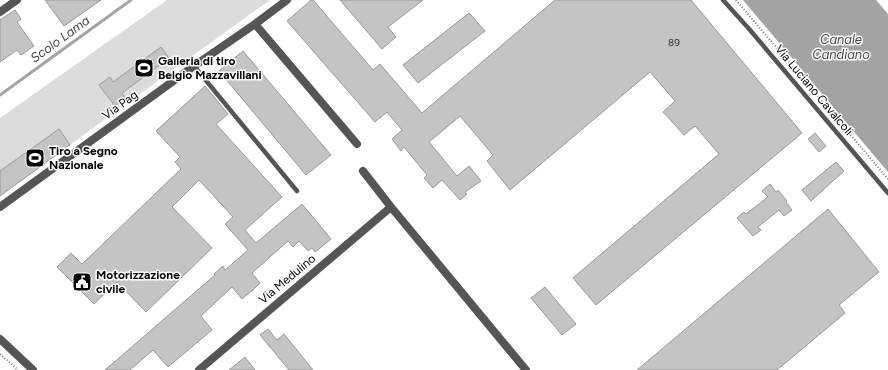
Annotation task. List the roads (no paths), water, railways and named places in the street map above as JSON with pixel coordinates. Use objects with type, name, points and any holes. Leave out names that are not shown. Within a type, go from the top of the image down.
[{"type":"street","points":[[0,12],[17,0]]},
{"type":"street","name":"Via Pag","points":[[0,207],[287,0]]},
{"type":"street","points":[[255,24],[357,144]]},
{"type":"street","points":[[363,171],[526,370]]},
{"type":"street","name":"Via Medulino","points":[[199,370],[391,207]]},
{"type":"street","points":[[0,339],[33,370]]},
{"type":"lane","name":"Via Luciano Cavalcoli","points":[[723,0],[888,193]]},
{"type":"lane","points":[[194,66],[297,191]]},
{"type":"water","name":"Canale Candiano","points":[[743,0],[876,0],[888,14],[888,172]]},
{"type":"waterway","name":"Scolo Lama","points":[[0,95],[131,0]]},
{"type":"place","name":"Galleria di tiro Belgio Mazzavillani","points":[[144,68]]},
{"type":"place","name":"Tiro a Segno Nazionale","points":[[35,158]]},
{"type":"place","name":"Motorizzazione civile","points":[[82,282]]}]
